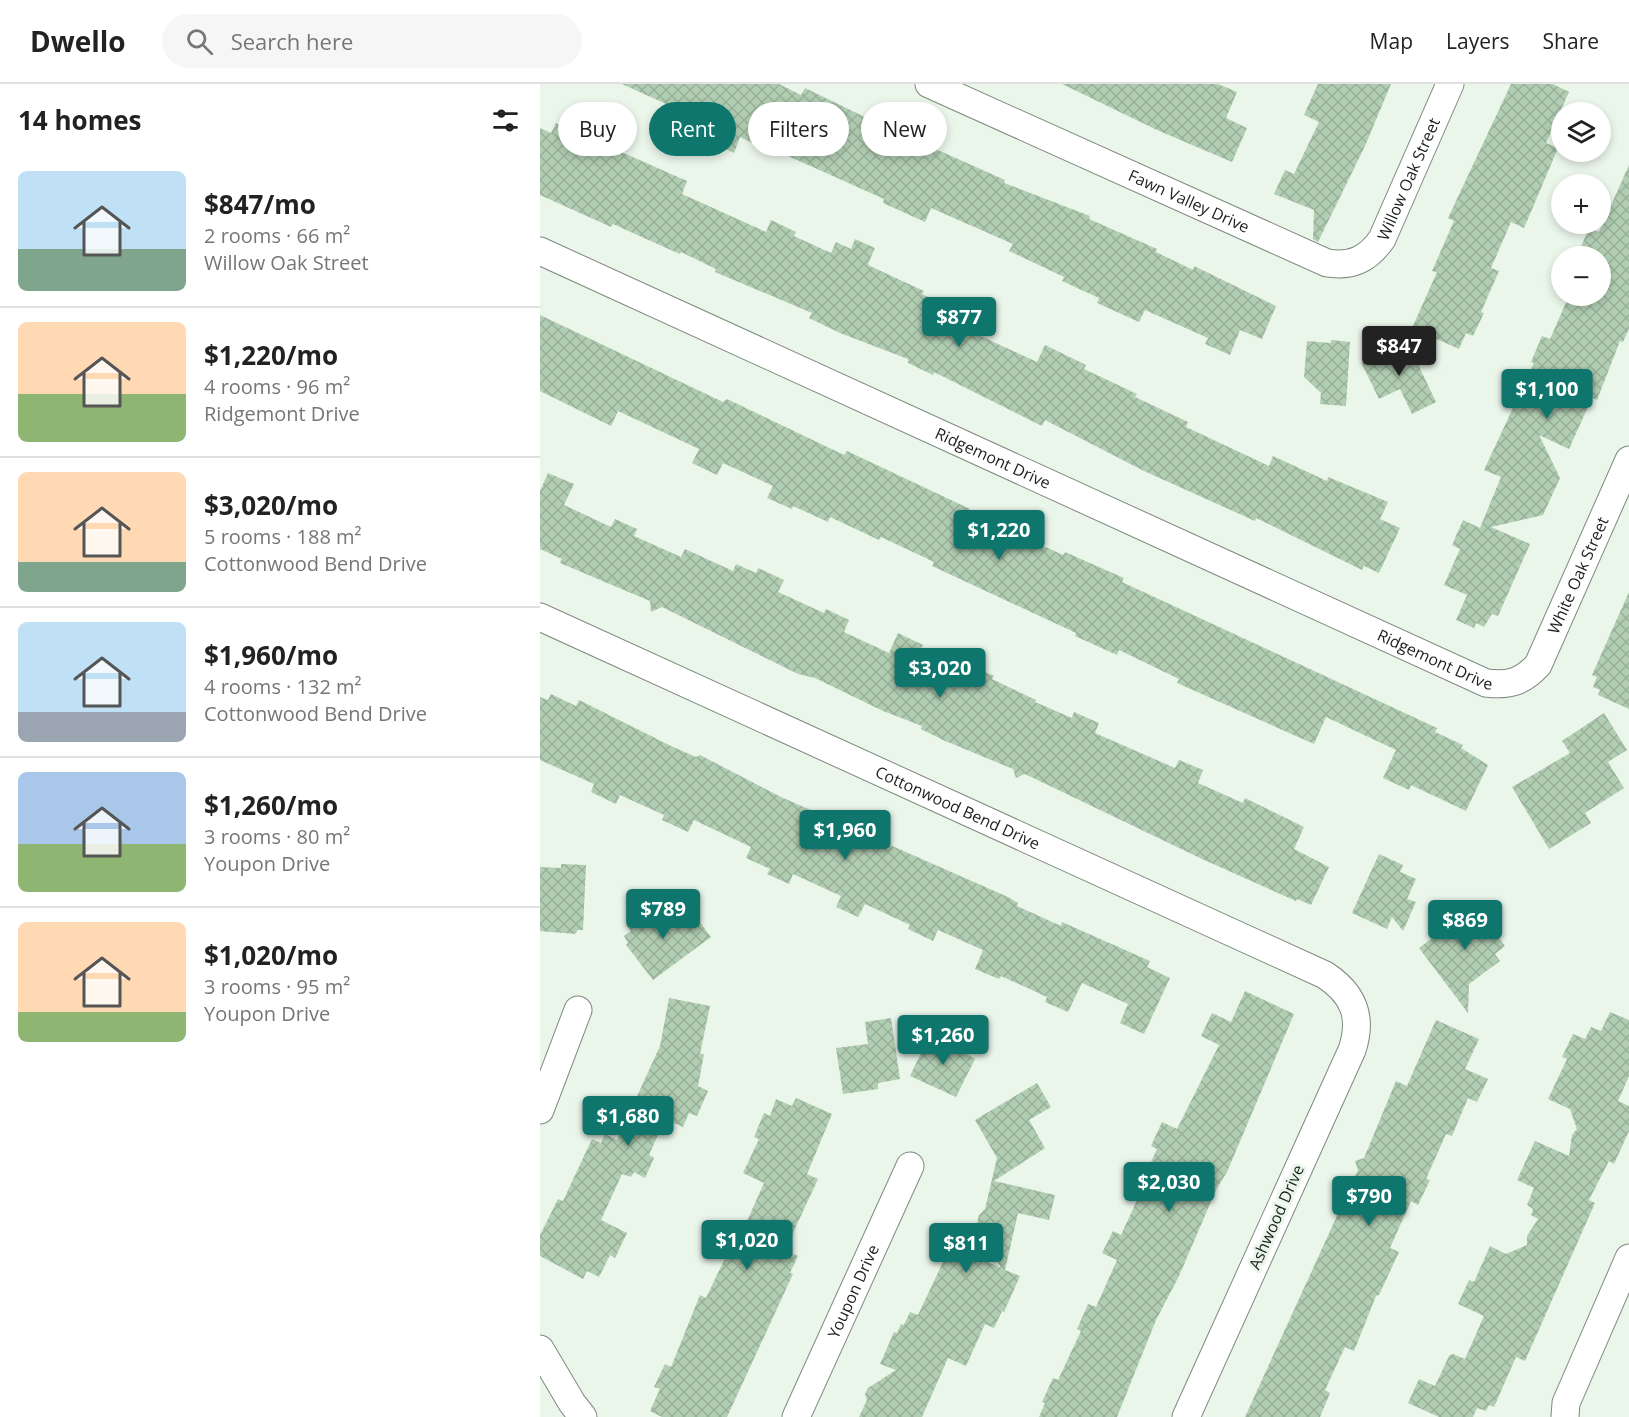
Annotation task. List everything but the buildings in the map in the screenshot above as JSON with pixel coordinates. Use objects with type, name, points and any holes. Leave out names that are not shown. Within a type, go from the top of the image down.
[{"type":"street","name":"Fawn Valley Drive","points":[[929,84],[1327,263],[1353,263]]},
{"type":"street","name":"Willow Oak Street","points":[[1353,263],[1375,250],[1382,239],[1450,84]]},
{"type":"street","name":"Ridgemont Drive","points":[[540,251],[1486,682],[1500,685],[1515,683]]},
{"type":"street","name":"White Oak Street","points":[[1515,683],[1528,676],[1538,665],[1629,460]]},
{"type":"street","name":"Cottonwood Bend Drive","points":[[540,617],[1325,975],[1340,984],[1351,998],[1357,1015]]},
{"type":"street","points":[[540,1110],[578,1010]]},
{"type":"street","name":"Ashwood Drive","points":[[1186,1417],[1352,1050],[1358,1033],[1357,1015]]},
{"type":"street","name":"Youpon Drive","points":[[796,1417],[910,1166]]},
{"type":"street","points":[[1565,1417],[1566,1403],[1629,1258]]},
{"type":"street","points":[[540,1349],[572,1403],[583,1417]]}]
